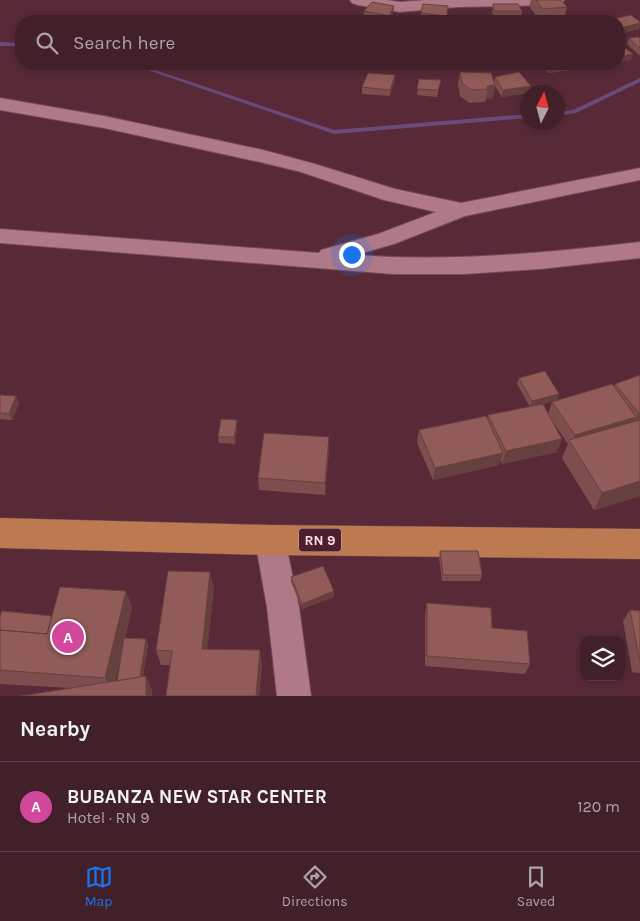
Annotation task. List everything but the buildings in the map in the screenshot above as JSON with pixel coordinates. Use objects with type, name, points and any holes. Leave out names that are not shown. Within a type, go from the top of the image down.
[{"type":"main road","name":"RN 9","points":[[0,534],[270,540],[640,544]]},
{"type":"street","points":[[358,0],[400,7],[458,2],[556,0]]},
{"type":"street","points":[[0,104],[104,122],[263,156],[308,168],[391,195],[461,210]]},
{"type":"street","points":[[312,260],[386,240],[461,210],[492,206],[640,174]]},
{"type":"street","points":[[0,236],[393,266],[464,266],[549,260],[640,250]]},
{"type":"street","points":[[270,540],[283,607],[294,696]]},
{"type":"waterway","points":[[0,44],[15,45]]},
{"type":"waterway","points":[[151,70],[334,132],[520,117]]},
{"type":"waterway","points":[[565,113],[574,112],[640,80]]},
{"type":"place","name":"BUBANZA NEW STAR CENTER","points":[[68,637]]}]
